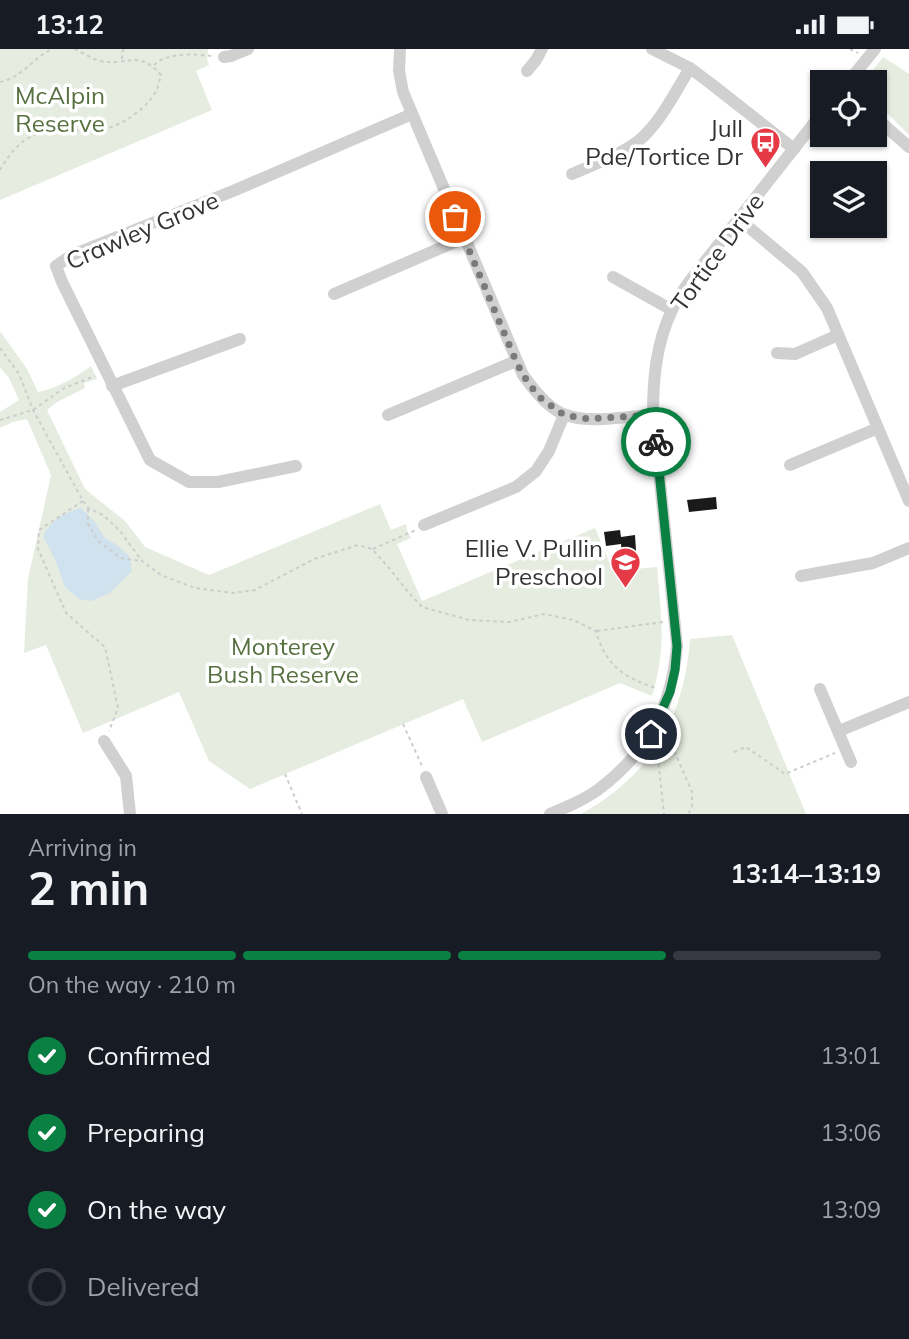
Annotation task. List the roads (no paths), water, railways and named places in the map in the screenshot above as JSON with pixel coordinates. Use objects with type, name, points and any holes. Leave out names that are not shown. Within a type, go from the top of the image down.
[{"type":"street","points":[[224,57],[248,49]]},
{"type":"street","points":[[400,49],[399,71],[403,92],[523,375],[538,396],[564,415],[588,419],[653,415]]},
{"type":"street","points":[[527,71],[542,49]]},
{"type":"street","points":[[652,49],[690,68],[794,149]]},
{"type":"street","points":[[858,70],[875,49]]},
{"type":"street","points":[[572,174],[621,152],[643,137],[690,68]]},
{"type":"street","name":"Crawley Grove","points":[[296,465],[218,482],[189,482],[150,460],[105,372],[57,266],[72,255],[233,191],[412,114]]},
{"type":"street","name":"Tortice Drive","points":[[550,814],[597,790],[627,764],[651,734],[670,692],[677,646],[653,415],[657,354],[672,310],[689,282],[810,128]]},
{"type":"street","points":[[887,128],[909,147]]},
{"type":"street","points":[[739,219],[802,272],[827,308],[909,501]]},
{"type":"street","points":[[334,294],[464,238]]},
{"type":"street","points":[[612,277],[672,310]]},
{"type":"street","points":[[777,353],[795,353],[838,335]]},
{"type":"street","points":[[112,386],[240,339]]},
{"type":"street","points":[[388,415],[516,361]]},
{"type":"street","points":[[425,526],[516,487],[536,471],[549,451],[564,415]]},
{"type":"street","points":[[790,465],[878,428]]},
{"type":"street","points":[[801,576],[873,563],[909,548]]},
{"type":"street","points":[[820,689],[851,762]]},
{"type":"street","points":[[839,731],[909,702]]},
{"type":"street","points":[[104,741],[126,776],[130,814]]},
{"type":"street","points":[[426,777],[442,814]]},
{"type":"water","points":[[81,508],[105,538],[129,556],[132,571],[110,593],[91,601],[79,599],[65,587],[55,559],[43,537],[58,518]]},
{"type":"place","name":"Jull Pde/Tortice Dr","points":[[766,169]]},
{"type":"place","name":"Ellie V. Pullin Preschool","points":[[626,589]]},
{"type":"park label","name":"McAlpin Reserve","points":[[60,109]]},
{"type":"park label","name":"Monterey Bush Reserve","points":[[283,660]]}]
